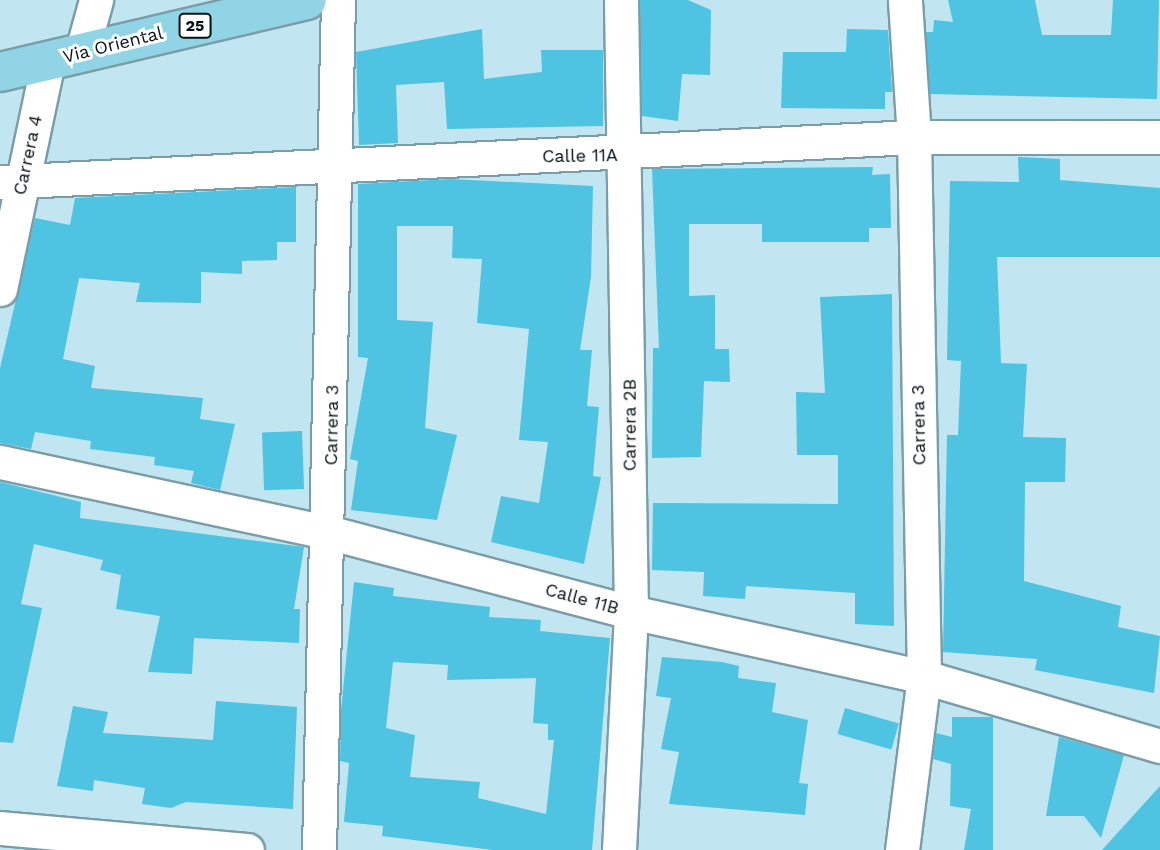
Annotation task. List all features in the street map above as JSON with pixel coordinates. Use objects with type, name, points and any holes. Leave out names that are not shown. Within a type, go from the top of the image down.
[{"type":"main road","name":"Via Oriental","points":[[0,72],[307,0]]},
{"type":"street","name":"Carrera 4","points":[[0,289],[12,181],[65,56],[96,0]]},
{"type":"street","name":"Carrera 3","points":[[319,850],[331,533],[338,0]]},
{"type":"street","name":"Carrera 2B","points":[[619,850],[631,612],[628,155],[621,0]]},
{"type":"street","name":"Carrera 3","points":[[902,850],[924,677],[914,136],[905,0]]},
{"type":"street","name":"Calle 11A","points":[[12,181],[335,162],[628,155],[914,136],[1160,137]]},
{"type":"street","name":"Calle 11B","points":[[0,462],[331,533],[631,612],[924,677],[1160,746]]},
{"type":"street","points":[[0,828],[247,850]]},
{"type":"building","points":[[640,0],[688,0],[711,10],[710,75],[682,74],[678,121],[642,116]]},
{"type":"building","points":[[948,0],[1035,0],[1042,35],[1111,35],[1113,0],[1159,0],[1157,99],[930,94],[926,32],[933,32],[934,20],[953,22]]},
{"type":"building","points":[[482,29],[484,79],[542,72],[541,50],[603,50],[603,126],[447,129],[444,82],[396,85],[398,143],[359,145],[356,52]]},
{"type":"building","points":[[847,29],[888,30],[892,92],[885,92],[885,109],[781,108],[783,52],[846,52]]},
{"type":"building","points":[[1018,157],[1060,159],[1060,180],[1160,188],[1160,257],[997,257],[1001,363],[1027,364],[1023,437],[1066,438],[1065,482],[1025,482],[1024,581],[1121,606],[1118,627],[1160,636],[1154,693],[1035,670],[1037,659],[943,652],[947,435],[958,435],[961,361],[947,360],[950,181],[1019,182]]},
{"type":"building","points":[[873,167],[872,175],[890,174],[891,228],[869,228],[869,242],[762,242],[762,224],[689,224],[689,296],[715,295],[715,349],[729,349],[730,382],[704,381],[701,457],[652,458],[653,348],[659,348],[652,169]]},
{"type":"building","points":[[450,179],[593,186],[591,277],[580,350],[592,350],[587,406],[599,407],[593,476],[601,477],[584,564],[491,542],[501,496],[539,503],[548,442],[519,440],[529,329],[477,323],[482,259],[452,258],[453,226],[397,226],[397,320],[433,322],[425,428],[457,435],[437,520],[351,510],[358,461],[350,459],[368,358],[358,357],[358,184]]},
{"type":"building","points":[[296,187],[296,242],[277,242],[277,260],[242,261],[242,274],[201,272],[201,303],[136,302],[140,283],[79,278],[63,359],[95,366],[91,388],[203,398],[200,419],[235,424],[220,490],[191,483],[194,471],[154,465],[155,457],[90,449],[91,441],[35,432],[31,449],[0,443],[0,368],[35,218],[70,225],[75,198]]},
{"type":"building","points":[[892,294],[894,626],[855,624],[855,593],[746,586],[745,599],[703,596],[704,572],[652,570],[653,503],[838,504],[838,455],[797,455],[796,392],[825,393],[820,297]]},
{"type":"building","points":[[302,431],[304,489],[264,490],[262,432]]},
{"type":"building","points":[[0,482],[81,502],[80,518],[304,547],[294,609],[300,609],[299,643],[194,638],[192,674],[148,672],[160,616],[116,609],[121,575],[100,570],[103,560],[34,544],[21,604],[42,608],[13,743],[0,742]]},
{"type":"building","points":[[354,582],[394,588],[393,596],[490,607],[489,617],[541,620],[540,631],[610,638],[592,850],[493,850],[382,836],[383,826],[344,822],[349,763],[340,761],[341,710]],"holes":[[[393,662],[448,665],[447,680],[536,678],[533,723],[548,724],[548,740],[554,740],[546,814],[478,798],[480,782],[410,777],[415,735],[386,728]]]},
{"type":"building","points":[[662,657],[722,662],[739,666],[738,678],[776,683],[772,712],[808,720],[799,783],[808,784],[805,815],[669,804],[679,752],[661,749],[671,698],[656,696]]},
{"type":"building","points":[[216,701],[297,707],[293,809],[186,802],[171,808],[142,804],[145,788],[94,780],[93,791],[57,786],[73,706],[108,712],[103,733],[213,740]]},
{"type":"building","points":[[845,708],[899,723],[891,749],[838,734]]},
{"type":"building","points":[[952,717],[993,717],[993,850],[964,850],[971,809],[950,806],[951,764],[933,759],[936,733],[952,737]]},
{"type":"building","points":[[1059,737],[1124,755],[1101,838],[1084,816],[1046,816]]},
{"type":"building","points":[[1160,786],[1160,850],[1102,850]]}]
